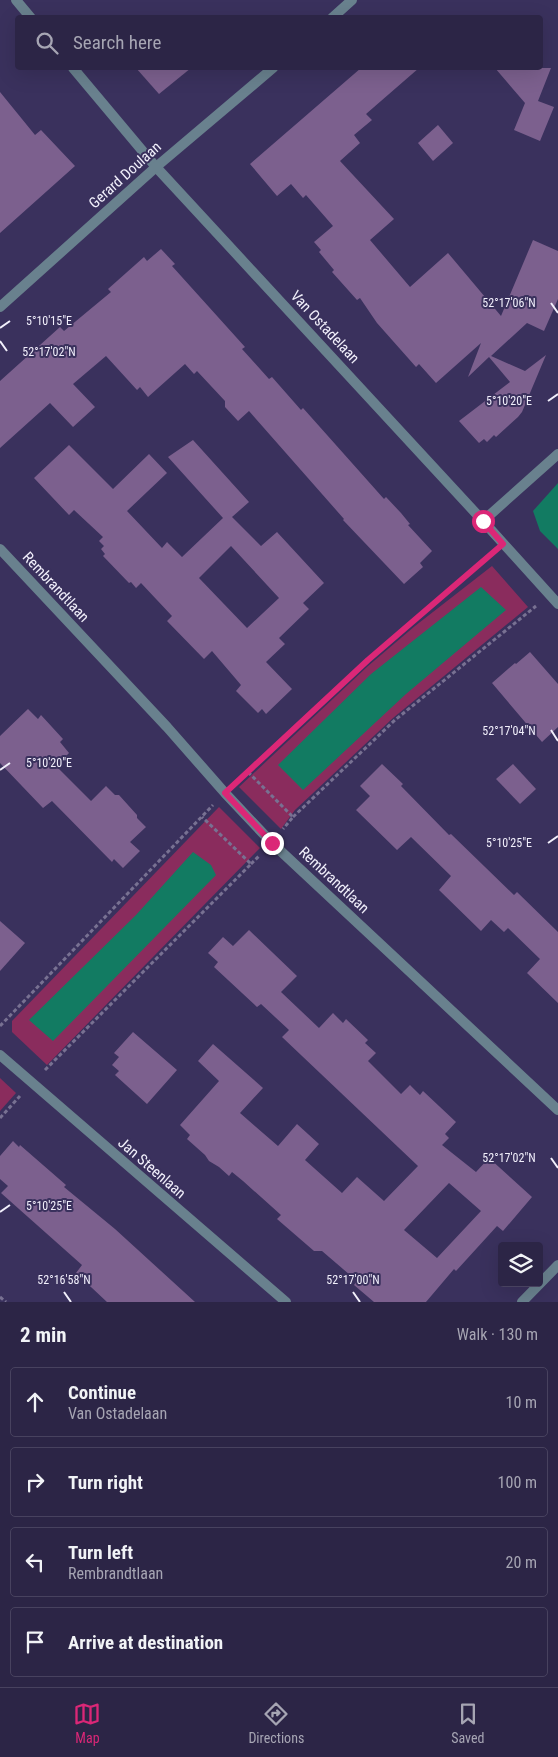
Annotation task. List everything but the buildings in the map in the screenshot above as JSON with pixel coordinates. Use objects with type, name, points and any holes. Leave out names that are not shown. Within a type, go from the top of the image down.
[{"type":"street","points":[[16,0],[28,15]]},
{"type":"street","points":[[335,15],[352,0]]},
{"type":"street","name":"Van Ostadelaan","points":[[75,70],[156,167],[558,604]]},
{"type":"street","name":"Gerard Doulaan","points":[[0,307],[156,167],[271,70]]},
{"type":"street","points":[[483,521],[558,454]]},
{"type":"street","name":"Rembrandtlaan","points":[[0,549],[167,727],[272,843],[558,1110]]},
{"type":"street","name":"Jan Steenlaan","points":[[0,1055],[286,1302]]},
{"type":"street","points":[[522,1302],[558,1266]]},
{"type":"path","points":[[0,1026],[225,793],[368,660],[503,544]]},
{"type":"path","points":[[293,817],[395,720],[550,595]]},
{"type":"path","points":[[0,1118],[251,864],[202,816]]},
{"type":"path","points":[[0,1297],[6,1302]]},
{"type":"shaded area","points":[[558,483],[558,549],[540,531],[533,511]]},
{"type":"shaded area","points":[[492,566],[528,607],[393,718],[295,810],[281,829],[239,787],[368,666],[415,626]]},
{"type":"shaded area","points":[[481,587],[506,610],[406,694],[303,790],[278,765],[371,674]]},
{"type":"shaded area","points":[[219,807],[260,848],[47,1065],[12,1032],[12,1021]]},
{"type":"shaded area","points":[[193,852],[211,865],[216,875],[53,1041],[29,1020],[136,915]]},
{"type":"shaded area","points":[[0,1078],[16,1093],[0,1111]]},
{"type":"route","points":[[272,843],[225,793],[368,660],[503,544],[483,521]]}]
